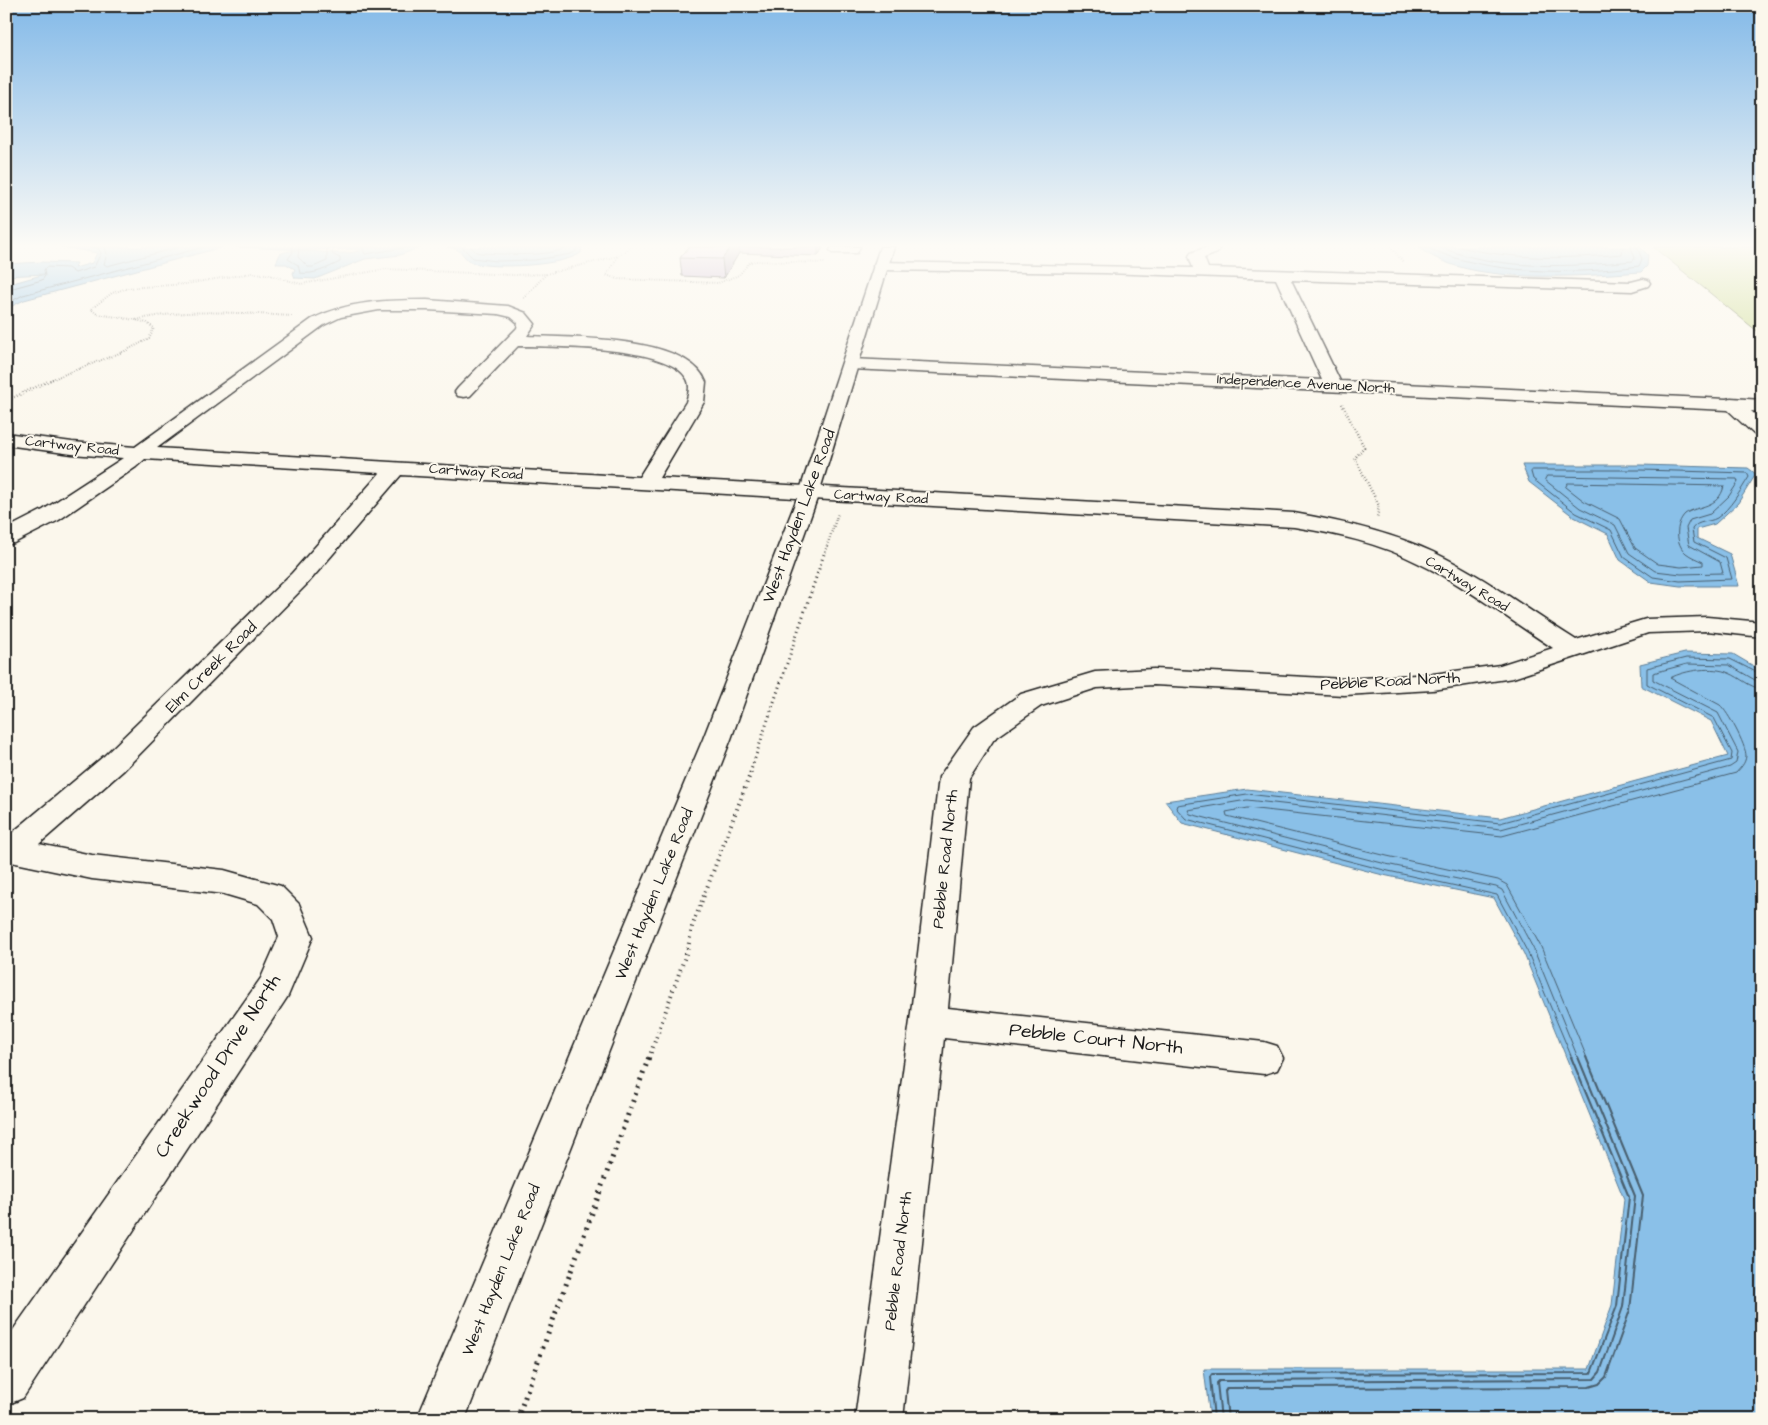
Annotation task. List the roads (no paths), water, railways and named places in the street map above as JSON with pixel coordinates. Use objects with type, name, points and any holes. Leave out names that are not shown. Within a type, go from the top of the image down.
[{"type":"street","points":[[6,538],[51,515],[129,463],[320,320],[338,314]]},
{"type":"street","points":[[464,392],[514,341],[527,324],[524,318],[516,314]]},
{"type":"street","name":"West Hayden Lake Road","points":[[441,1419],[713,748],[809,493],[866,314]]},
{"type":"street","points":[[1299,314],[1333,386]]},
{"type":"street","points":[[514,341],[629,347],[653,352],[686,367],[696,378],[698,390],[695,402],[645,483]]},
{"type":"street","name":"Independence Avenue North","points":[[851,364],[1731,403],[1762,406]]},
{"type":"street","points":[[1731,403],[1762,431]]},
{"type":"street","name":"Cartway Road","points":[[6,439],[72,448],[140,453],[1294,520],[1330,526],[1400,547],[1442,566],[1574,650]]},
{"type":"street","name":"Elm Creek Road","points":[[8,850],[114,763],[286,592],[397,467]]},
{"type":"street","name":"Pebble Road North","points":[[879,1419],[928,1021],[954,777],[984,733],[1031,700],[1095,680],[1154,677],[1344,687],[1433,682],[1504,672],[1646,626],[1707,624],[1762,630]]},
{"type":"street","name":"Creekwood Drive North","points":[[6,1381],[275,986],[296,937],[287,913],[269,895],[224,882],[92,867],[8,850]]},
{"type":"street","name":"Pebble Court North","points":[[928,1021],[1264,1058]]},
{"type":"water","points":[[1522,465],[1641,465],[1748,468],[1756,474],[1738,503],[1715,524],[1697,529],[1697,538],[1730,554],[1739,586],[1680,586],[1651,582],[1620,560],[1608,534],[1574,517],[1529,482]]},
{"type":"water","points":[[1685,653],[1733,654],[1762,671],[1762,1419],[1210,1419],[1204,1369],[1589,1369],[1612,1305],[1624,1199],[1524,954],[1494,898],[1383,875],[1182,823],[1165,801],[1247,789],[1500,818],[1728,756],[1711,721],[1641,686],[1640,664]]}]
